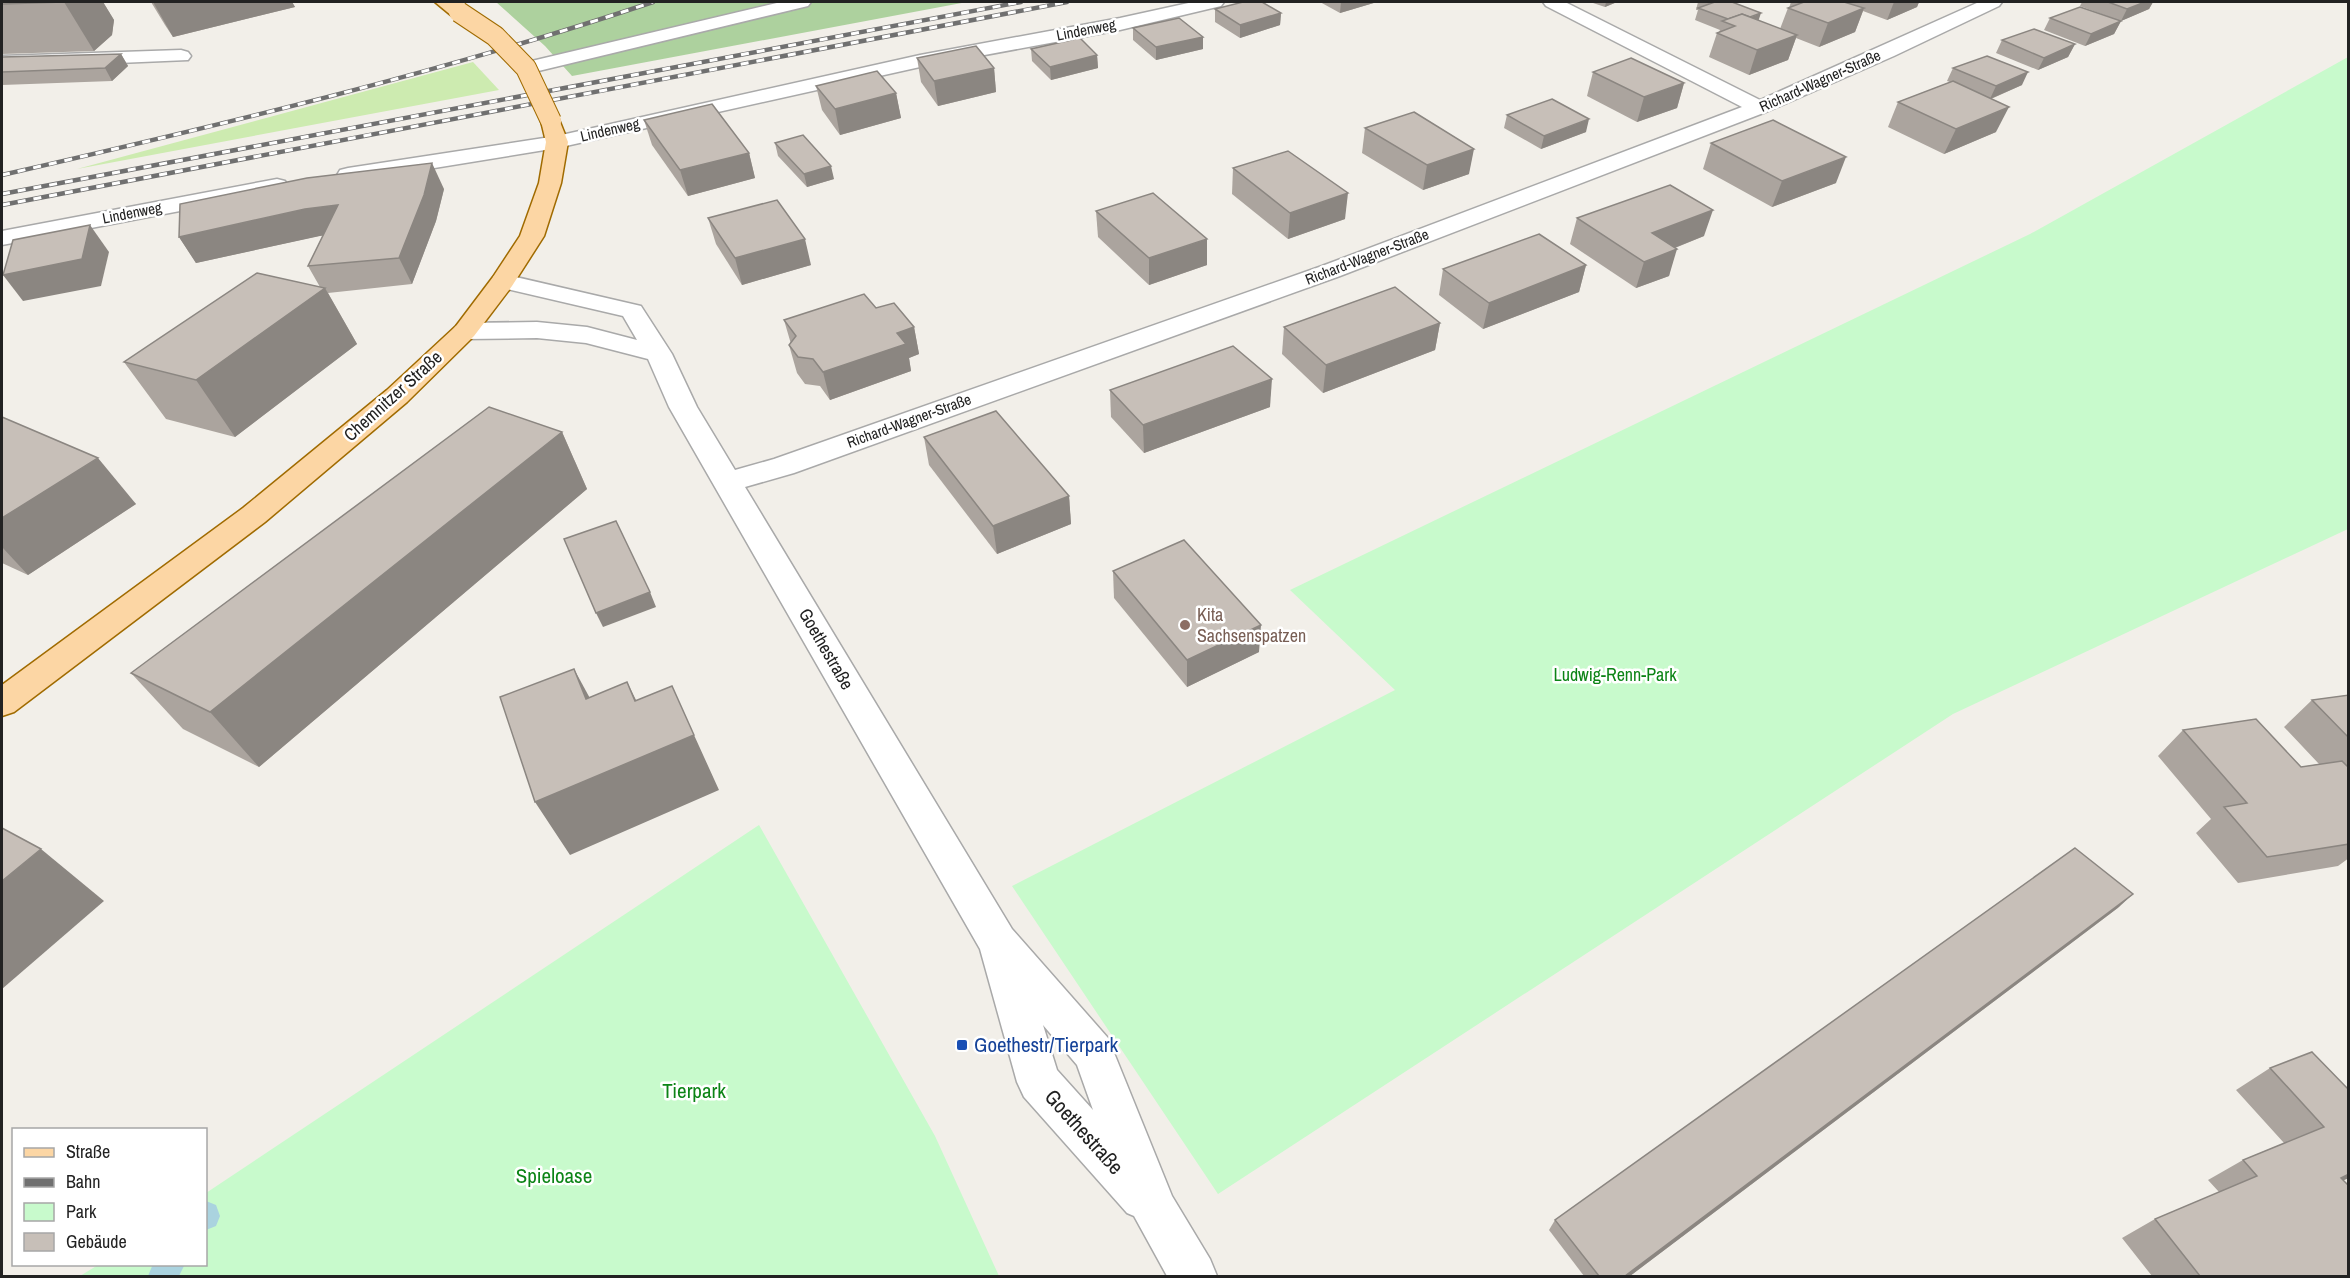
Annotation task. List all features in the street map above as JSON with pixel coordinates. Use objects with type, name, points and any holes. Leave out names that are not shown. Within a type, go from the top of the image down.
[{"type":"main road","points":[[451,7],[495,36],[526,68],[554,132]]},
{"type":"main road","name":"Chemnitzer Straße","points":[[2,703],[254,515],[397,396],[465,332],[503,281],[532,236],[550,183],[554,132]]},
{"type":"street","points":[[526,68],[802,2]]},
{"type":"street","name":"Lindenweg","points":[[329,178],[554,132],[1120,24],[1215,2]]},
{"type":"street","points":[[1552,2],[1759,108]]},
{"type":"street","name":"Richard-Wagner-Straße","points":[[729,482],[784,466],[1331,271],[1759,108],[1887,52],[1993,2]]},
{"type":"street","points":[[2,62],[181,56]]},
{"type":"street","name":"Lindenweg","points":[[2,238],[224,195],[294,184]]},
{"type":"street","name":"Goethestraße","points":[[503,281],[632,311],[659,354],[683,407],[998,942],[1093,1052],[1155,1211],[1193,1276]]},
{"type":"street","points":[[465,332],[537,330],[587,334],[659,354]]},
{"type":"street","name":"Goethestraße","points":[[998,942],[1039,1082],[1155,1211]]},
{"type":"green space","points":[[496,2],[967,2],[572,76],[545,46]]},
{"type":"green space","name":"Ludwig-Renn-Park","points":[[2348,57],[2348,529],[1953,714],[1218,1194],[1012,886],[1395,690],[1290,590],[2030,234]]},
{"type":"green space","points":[[473,62],[499,90],[77,169]]},
{"type":"green space","name":"Tierpark","points":[[759,825],[935,1136],[999,1276],[80,1276],[96,1266],[207,1266],[207,1192]]},
{"type":"building","points":[[2,2],[64,2],[2,4]]},
{"type":"building","points":[[1243,2],[1262,2],[1281,13],[1240,25],[1215,9]]},
{"type":"building","points":[[1709,2],[1732,2],[1761,13],[1750,17],[1742,14],[1728,19],[1698,8],[1712,3]]},
{"type":"building","points":[[1804,2],[1844,2],[1864,8],[1828,23],[1788,8]]},
{"type":"building","points":[[2108,2],[2145,2],[2127,9]]},
{"type":"building","points":[[2080,7],[2121,21],[2091,34],[2050,18]]},
{"type":"building","points":[[1742,14],[1797,35],[1757,50],[1717,33],[1735,26],[1722,21]]},
{"type":"building","points":[[1179,18],[1203,37],[1156,47],[1133,28]]},
{"type":"building","points":[[2034,29],[2075,44],[2044,58],[2002,40]]},
{"type":"building","points":[[1080,38],[1097,55],[1050,67],[1031,49]]},
{"type":"building","points":[[976,46],[994,68],[934,81],[917,58]]},
{"type":"building","points":[[121,54],[105,68],[2,72],[2,57]]},
{"type":"building","points":[[1987,56],[2028,72],[1996,86],[1953,68]]},
{"type":"building","points":[[1631,58],[1684,83],[1644,97],[1593,72]]},
{"type":"building","points":[[877,71],[896,93],[835,109],[816,86]]},
{"type":"building","points":[[1953,81],[2009,107],[1956,129],[1898,102]]},
{"type":"building","points":[[1552,99],[1589,119],[1544,136],[1507,115]]},
{"type":"building","points":[[712,104],[749,153],[680,170],[644,120]]},
{"type":"building","points":[[1414,112],[1474,149],[1427,165],[1365,128]]},
{"type":"building","points":[[1773,120],[1846,157],[1782,181],[1711,143]]},
{"type":"building","points":[[803,135],[831,166],[804,174],[775,143]]},
{"type":"building","points":[[1288,151],[1348,193],[1290,213],[1233,168]]},
{"type":"building","points":[[432,163],[424,195],[399,258],[308,266],[338,205],[305,209],[179,237],[180,204],[307,178]]},
{"type":"building","points":[[1670,185],[1713,210],[1652,233],[1677,249],[1644,262],[1577,218]]},
{"type":"building","points":[[1153,193],[1207,239],[1149,258],[1096,211]]},
{"type":"building","points":[[777,200],[805,239],[735,258],[708,218]]},
{"type":"building","points":[[90,225],[82,259],[3,275],[13,240]]},
{"type":"building","points":[[1539,234],[1586,265],[1489,303],[1443,269]]},
{"type":"building","points":[[257,273],[325,288],[196,380],[124,362]]},
{"type":"building","points":[[1395,287],[1440,323],[1326,365],[1284,327]]},
{"type":"building","points":[[864,294],[876,308],[894,303],[914,327],[897,333],[906,344],[823,372],[813,359],[798,357],[789,345],[796,336],[784,320]]},
{"type":"building","points":[[1233,346],[1272,379],[1143,425],[1110,390]]},
{"type":"building","points":[[489,407],[562,432],[210,712],[131,673]]},
{"type":"building","points":[[996,411],[1069,496],[993,526],[924,437]]},
{"type":"building","points":[[2,417],[98,458],[2,518]]},
{"type":"building","points":[[616,521],[650,592],[596,613],[564,539]]},
{"type":"building","points":[[1184,540],[1261,625],[1187,660],[1113,571]]},
{"type":"building","points":[[574,669],[586,699],[627,682],[635,701],[672,686],[694,735],[535,802],[500,697]]},
{"type":"building","points":[[2349,695],[2349,738],[2312,700]]},
{"type":"building","points":[[2256,719],[2301,767],[2342,761],[2349,768],[2349,844],[2267,857],[2224,807],[2247,803],[2183,730]]},
{"type":"building","points":[[2,828],[41,849],[2,881]]},
{"type":"building","points":[[2075,848],[2133,894],[1625,1276],[1599,1276],[1555,1220]]},
{"type":"building","points":[[2312,1052],[2349,1090],[2349,1174],[2341,1178],[2349,1186],[2349,1276],[2200,1276],[2155,1219],[2257,1176],[2243,1160],[2324,1127],[2270,1068]]},
{"type":"waterway","points":[[162,1276],[170,1266]]},
{"type":"railway","points":[[2,175],[248,117],[411,75],[653,2]]},
{"type":"railway","points":[[2,194],[1021,2]]},
{"type":"railway","points":[[2,205],[1067,2]]},
{"type":"place","name":"Kita Sachsenspatzen","points":[[1185,625]]},
{"type":"place","name":"Goethestr/Tierpark","points":[[962,1045]]},
{"type":"park label","name":"Spieloase","points":[[554,1176]]}]
